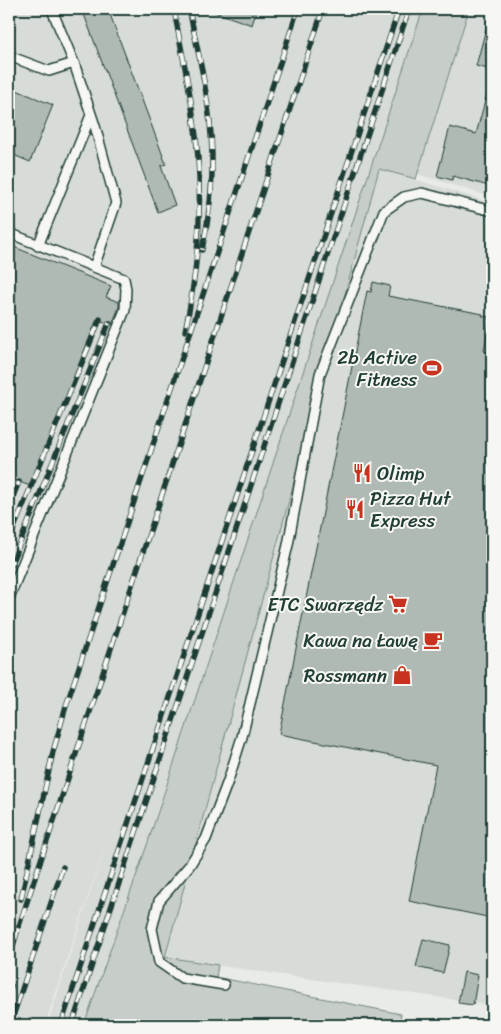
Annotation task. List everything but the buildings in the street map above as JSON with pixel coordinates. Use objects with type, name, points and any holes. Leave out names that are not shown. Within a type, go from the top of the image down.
[{"type":"lane","points":[[50,9],[74,63],[91,114],[116,203],[94,267]]},
{"type":"lane","points":[[9,56],[49,71],[74,63]]},
{"type":"lane","points":[[38,246],[91,114]]},
{"type":"lane","points":[[224,985],[182,978],[159,962],[152,929],[159,901],[189,866],[206,839],[242,737],[288,545],[320,374],[384,211],[404,197],[422,193],[492,211]]},
{"type":"lane","points":[[9,233],[124,279],[126,289],[125,310],[9,598]]},
{"type":"shaded area","points":[[9,9],[423,9],[147,845],[84,1025],[47,1025],[111,828],[45,1025],[9,1025]]},
{"type":"shaded area","points":[[423,9],[469,9],[416,179],[379,169],[165,957],[218,965],[216,977],[401,1014],[399,1025],[84,1025],[147,845]]},
{"type":"shaded area","points":[[469,9],[492,9],[492,197],[417,174]]},
{"type":"shaded area","points":[[379,168],[492,203],[492,1005],[165,958]]},
{"type":"railway","points":[[174,9],[191,101],[196,141],[199,195],[197,250],[185,331]]},
{"type":"railway","points":[[189,9],[204,81],[211,136],[211,190],[209,214],[202,250]]},
{"type":"railway","points":[[21,899],[53,752],[66,706],[298,9]]},
{"type":"railway","points":[[9,960],[323,9]]},
{"type":"railway","points":[[61,1025],[399,9]]},
{"type":"railway","points":[[72,1025],[409,9]]},
{"type":"railway","points":[[9,540],[100,319]]},
{"type":"railway","points":[[9,570],[109,323]]},
{"type":"railway","points":[[9,506],[19,482]]},
{"type":"railway","points":[[10,1025],[63,867]]},
{"type":"railway","points":[[9,993],[11,986]]},
{"type":"place","name":"2b Active Fitness","points":[[432,368]]},
{"type":"place","name":"Olimp","points":[[362,473]]},
{"type":"place","name":"Pizza Hut Express","points":[[355,509]]},
{"type":"place","name":"ETC Swarzędz","points":[[398,604]]},
{"type":"place","name":"Kawa na Ławę","points":[[433,640]]},
{"type":"place","name":"Rossmann","points":[[402,675]]}]
